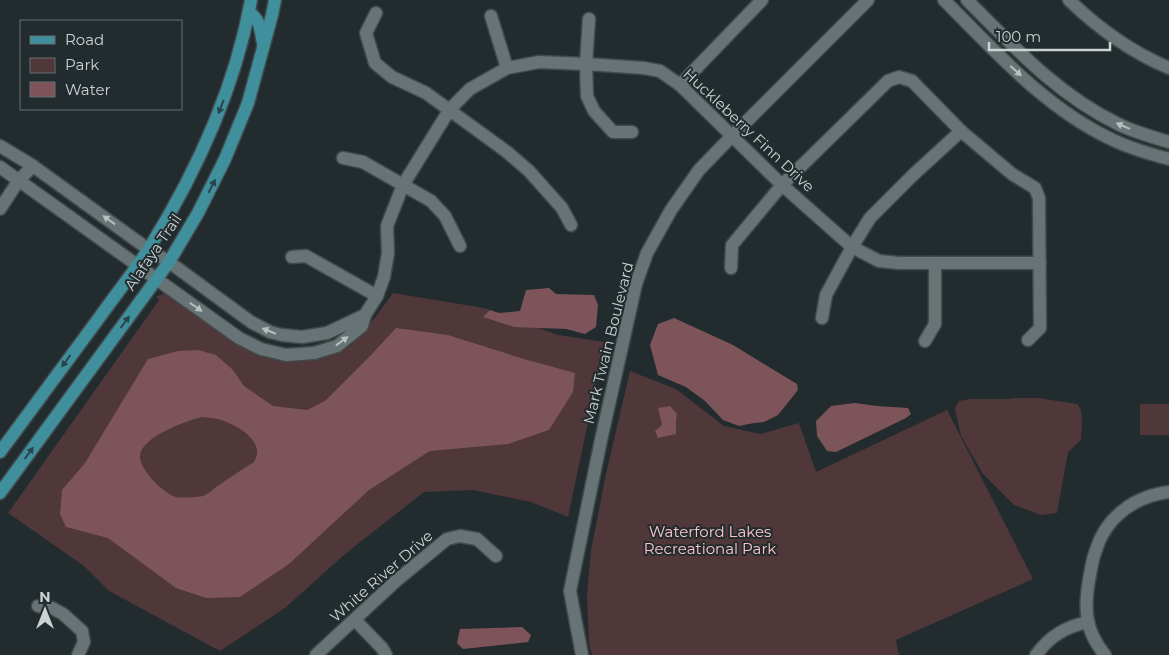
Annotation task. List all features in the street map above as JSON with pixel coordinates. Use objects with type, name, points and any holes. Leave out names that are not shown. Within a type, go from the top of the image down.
[{"type":"main road","name":"Alafaya Trail","points":[[0,492],[169,262],[198,213],[225,159],[248,103],[275,0]]},
{"type":"main road","name":"Alafaya Trail","points":[[0,452],[137,266],[189,179],[209,137],[232,75],[242,43],[250,6]]},
{"type":"main road","points":[[250,6],[259,25],[264,46]]},
{"type":"street","points":[[680,84],[762,0]]},
{"type":"street","name":"Mark Twain Boulevard","points":[[582,655],[570,591],[636,284],[647,253],[671,210],[699,170],[868,0]]},
{"type":"street","points":[[944,0],[1012,68],[1055,104],[1111,140],[1169,159]]},
{"type":"street","points":[[967,0],[1034,66],[1071,96],[1119,125],[1169,142]]},
{"type":"street","points":[[1069,0],[1115,39],[1169,68]]},
{"type":"street","points":[[376,13],[366,33],[376,63],[392,77],[426,93],[450,109],[508,152],[562,208],[572,225]]},
{"type":"street","points":[[491,16],[507,68]]},
{"type":"street","points":[[589,19],[586,64],[587,96],[594,111],[613,132],[632,132]]},
{"type":"street","name":"Huckleberry Finn Drive","points":[[0,167],[240,338],[261,349],[286,355],[314,353],[337,346],[362,326],[365,315],[377,296],[384,277],[388,253],[387,226],[403,185],[450,109],[470,89],[507,68],[539,62],[644,68],[660,71],[680,84],[782,185],[852,247],[879,261],[899,263],[1040,263]]},
{"type":"street","points":[[731,268],[732,245],[782,185],[888,81],[899,77],[912,81],[961,131],[1012,174],[1034,188],[1039,198],[1040,328],[1028,340]]},
{"type":"street","points":[[822,318],[826,295],[870,218],[961,131]]},
{"type":"street","points":[[0,146],[33,166],[251,322],[270,332],[302,337],[328,333],[365,315]]},
{"type":"street","points":[[343,158],[363,162],[431,201],[445,216],[460,246]]},
{"type":"street","points":[[0,209],[18,180],[33,166]]},
{"type":"street","points":[[292,257],[306,256],[377,296]]},
{"type":"street","points":[[925,341],[935,324],[935,263]]},
{"type":"street","points":[[1105,655],[1092,636],[1088,622],[1086,599],[1098,544],[1104,531],[1120,512],[1134,502],[1152,495],[1169,492]]},
{"type":"street","name":"White River Drive","points":[[316,655],[397,580],[447,539],[460,536],[477,539],[496,556]]},
{"type":"street","points":[[38,606],[58,611],[76,624],[82,631],[84,642],[78,655]]},
{"type":"street","points":[[355,620],[382,648],[386,655]]},
{"type":"street","points":[[1036,655],[1061,631],[1074,625],[1088,622]]},
{"type":"green space","points":[[164,292],[287,360],[350,346],[393,293],[484,308],[558,335],[605,342],[568,517],[531,502],[473,490],[424,492],[345,554],[285,608],[220,651],[109,591],[84,566],[8,513],[159,300],[156,296],[162,295]]},
{"type":"green space","name":"Waterford Lakes Recreational Park","points":[[630,371],[676,389],[724,426],[760,434],[799,423],[816,472],[947,410],[1033,579],[896,640],[899,655],[592,655],[589,644],[587,595],[591,550],[606,474]]},
{"type":"green space","points":[[1038,398],[1077,404],[1081,411],[1081,440],[1068,452],[1057,513],[1041,515],[1014,505],[983,474],[961,436],[955,409],[959,401]]},
{"type":"green space","points":[[1140,404],[1169,404],[1169,435],[1140,435]]},
{"type":"water","points":[[549,288],[556,294],[594,295],[598,305],[596,327],[585,334],[566,329],[514,327],[483,317],[490,310],[499,313],[520,311],[526,290]]},
{"type":"water","points":[[674,318],[733,345],[797,384],[798,390],[778,415],[764,422],[739,426],[723,420],[705,401],[686,387],[658,375],[650,345],[658,324]]},
{"type":"water","points":[[396,328],[448,335],[575,373],[573,392],[549,430],[508,444],[430,451],[369,490],[289,564],[240,597],[206,598],[176,588],[108,538],[66,527],[60,514],[62,490],[85,463],[148,359],[178,351],[198,350],[216,355],[233,370],[244,386],[273,406],[307,410],[325,401]],"holes":[[[202,417],[224,421],[243,431],[254,442],[257,456],[254,462],[205,495],[176,497],[165,491],[148,474],[141,461],[142,449],[148,442],[165,431]]]},
{"type":"water","points":[[855,403],[908,408],[911,414],[836,452],[827,451],[817,436],[816,421],[831,406]]},
{"type":"water","points":[[670,406],[677,414],[676,434],[658,438],[655,431],[662,425],[658,408]]},
{"type":"water","points":[[522,627],[531,635],[528,642],[463,649],[457,643],[460,629]]}]
